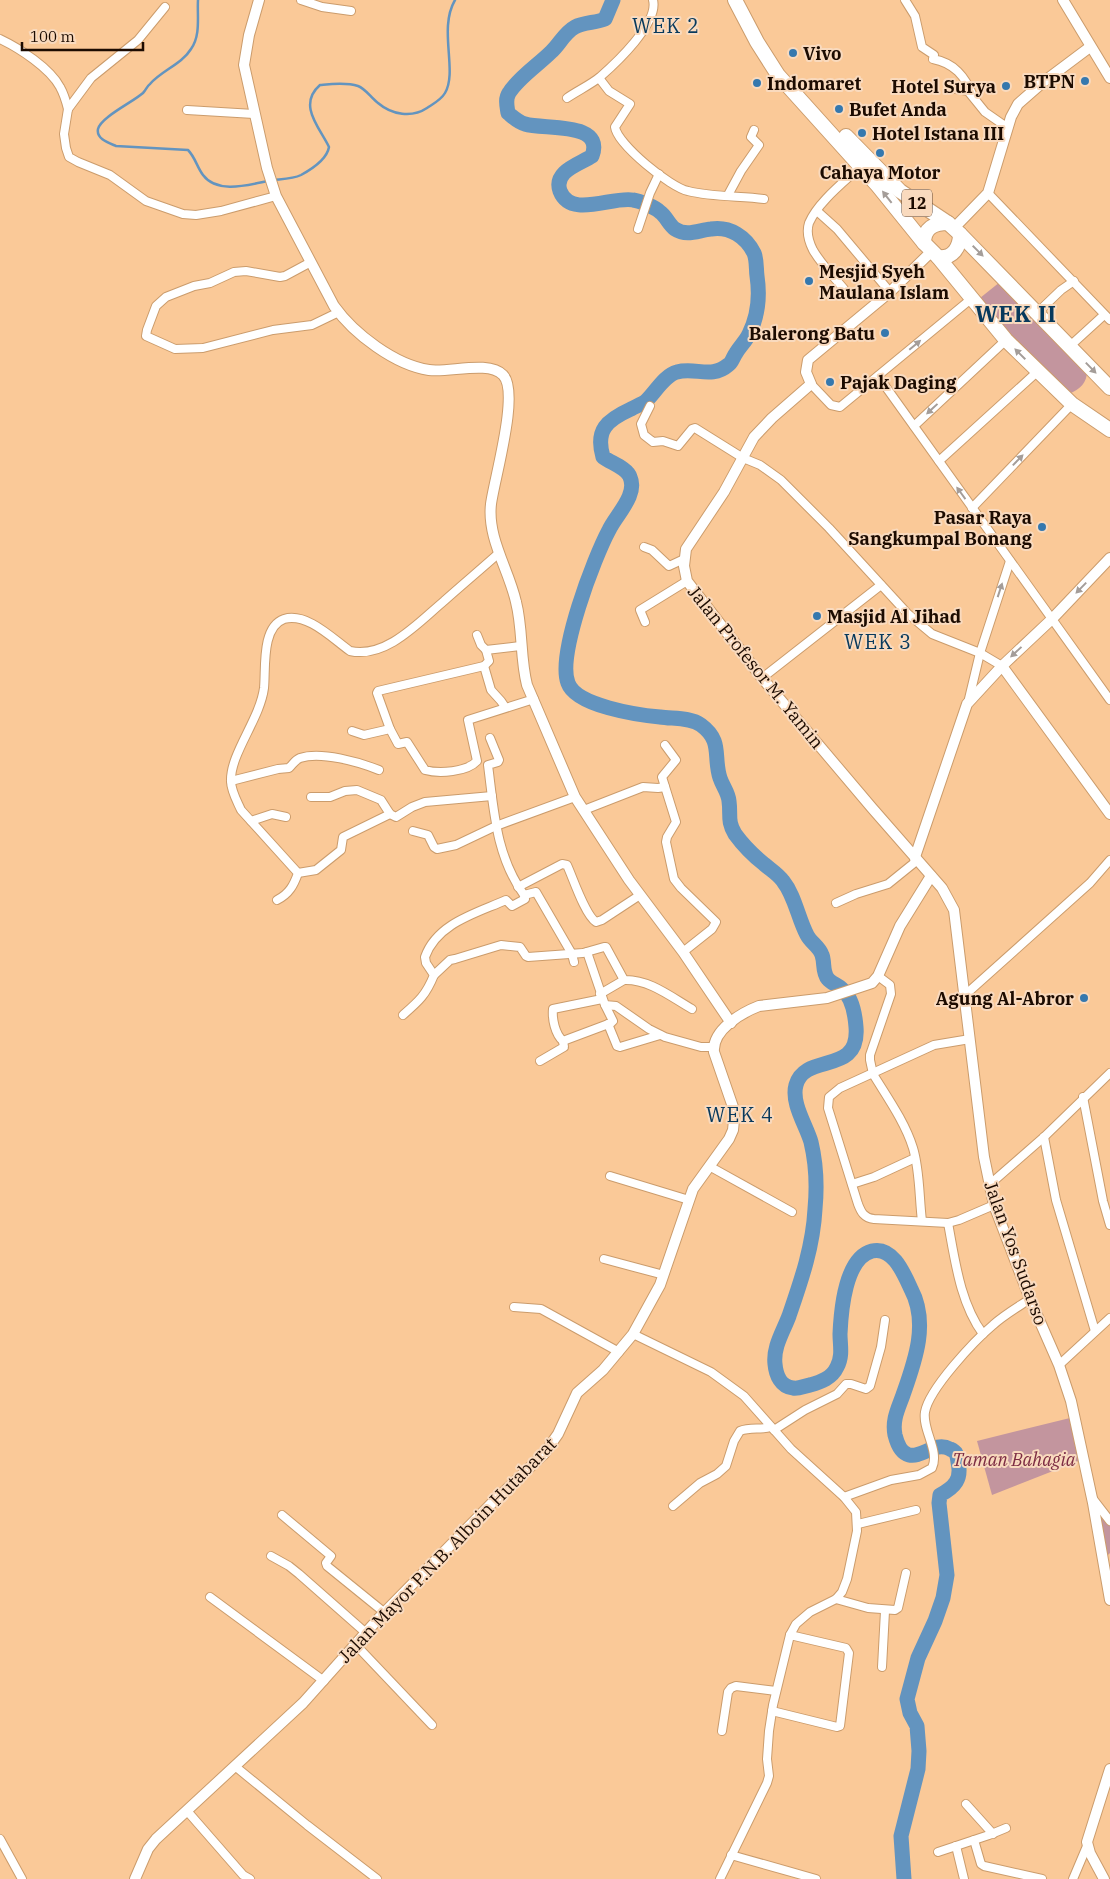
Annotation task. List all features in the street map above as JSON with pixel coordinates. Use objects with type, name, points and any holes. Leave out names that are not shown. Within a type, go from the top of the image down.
[{"type":"highway","name":"12","points":[[735,0],[757,42],[778,75],[861,166],[1006,340],[1072,404],[1108,424]]},
{"type":"highway","name":"12","points":[[746,0],[775,56],[790,78],[900,191],[954,228],[1110,388]]},
{"type":"highway","points":[[937,224],[954,228],[958,246],[954,252],[947,257],[931,250],[924,236],[930,227],[937,224]]},
{"type":"street","points":[[259,0],[249,35],[244,65],[254,114],[274,191],[339,312],[360,334],[373,344],[413,366],[430,371],[495,370],[503,375],[508,382],[508,418],[490,507],[491,525],[516,602],[522,667],[575,797],[640,895],[683,952],[731,1023]]},
{"type":"street","points":[[300,0],[322,7],[351,11]]},
{"type":"street","points":[[567,98],[599,78],[639,37],[652,13],[655,5],[654,0]]},
{"type":"street","points":[[905,0],[915,16],[922,46],[932,52],[934,55],[933,59],[954,66],[966,79],[972,96]]},
{"type":"street","points":[[1063,0],[1110,78]]},
{"type":"street","points":[[165,8],[138,40],[91,78],[68,109],[64,134],[69,157],[110,175],[146,201],[183,214],[196,215],[221,211],[274,191]]},
{"type":"street","points":[[0,38],[21,51],[51,75],[60,86],[68,109]]},
{"type":"street","points":[[954,228],[988,193],[1014,110],[1042,83],[1090,47]]},
{"type":"street","points":[[599,78],[609,91],[630,104],[616,126],[618,137],[659,174],[687,191],[719,196],[728,195],[764,199]]},
{"type":"street","points":[[950,88],[968,91],[985,112],[1008,128]]},
{"type":"street","points":[[187,110],[254,114]]},
{"type":"street","points":[[728,195],[741,171],[759,145],[751,137],[754,130]]},
{"type":"street","points":[[844,289],[814,251],[810,243],[808,226],[817,211],[833,192],[861,166]]},
{"type":"street","points":[[638,229],[650,193],[659,174]]},
{"type":"street","points":[[988,193],[1107,317],[1070,346]]},
{"type":"street","points":[[817,211],[837,229],[890,292]]},
{"type":"street","points":[[931,250],[890,292],[808,360],[806,372],[811,384],[831,405],[837,407],[846,403],[971,299]]},
{"type":"street","points":[[311,262],[285,276],[246,271],[234,272],[210,283],[194,286],[166,297],[156,306],[146,336],[175,349],[203,348],[274,330],[312,325],[339,312]]},
{"type":"street","points":[[1038,313],[1061,290],[1074,281]]},
{"type":"street","points":[[914,426],[1006,340]]},
{"type":"street","points":[[939,461],[1038,372]]},
{"type":"street","points":[[878,376],[1110,700]]},
{"type":"street","points":[[644,547],[652,550],[669,566],[684,559],[689,543],[724,492],[764,425],[811,384]]},
{"type":"street","points":[[972,508],[1072,404]]},
{"type":"street","points":[[650,406],[641,421],[641,427],[644,435],[653,442],[663,442],[678,446],[695,428],[743,458],[771,472],[797,495],[907,613],[932,634],[980,653],[1002,666],[1109,810]]},
{"type":"street","points":[[298,873],[242,810],[231,781],[236,759],[258,712],[264,689],[265,657],[269,636],[274,625],[284,620],[297,618],[306,620],[350,651],[358,653],[381,648],[417,626],[499,553]]},
{"type":"street","points":[[967,704],[1002,666],[1052,619],[1110,558]]},
{"type":"street","name":"Jalan Profesor M. Yamin","points":[[684,559],[687,581],[762,678],[931,876]]},
{"type":"street","points":[[836,903],[891,882],[914,863],[967,704],[980,653],[1010,561]]},
{"type":"street","points":[[646,622],[640,610],[687,581]]},
{"type":"street","points":[[762,678],[881,585]]},
{"type":"street","points":[[477,635],[480,644],[486,650],[489,661],[484,666],[378,691],[377,693],[390,729],[398,744],[407,742],[425,770],[443,772],[460,769],[477,761],[468,720],[534,699]]},
{"type":"street","points":[[486,650],[520,646]]},
{"type":"street","points":[[484,666],[491,690],[504,707]]},
{"type":"street","points":[[352,731],[364,735],[390,729]]},
{"type":"street","points":[[434,975],[426,963],[425,957],[429,949],[447,927],[506,900],[512,906],[526,899],[506,864],[496,826],[488,765],[499,760],[490,738]]},
{"type":"street","points":[[665,746],[676,760],[662,776],[676,822],[666,842],[674,879],[681,888],[716,920],[712,929],[683,952]]},
{"type":"street","points":[[231,781],[289,768],[293,762],[301,758],[323,756],[346,760],[378,770]]},
{"type":"street","points":[[584,810],[643,787],[665,787]]},
{"type":"street","points":[[311,797],[330,798],[345,791],[357,790],[381,800],[394,817],[400,816],[412,807],[425,802],[492,796]]},
{"type":"street","points":[[413,831],[428,835],[437,849],[456,845],[496,826],[575,797]]},
{"type":"street","points":[[251,821],[272,814],[286,817]]},
{"type":"street","points":[[298,873],[316,870],[341,850],[343,837],[390,814]]},
{"type":"street","points":[[965,995],[1090,883],[1110,860]]},
{"type":"street","points":[[518,887],[562,864],[567,865],[587,909],[596,922],[640,895]]},
{"type":"street","points":[[277,900],[291,888],[298,873]]},
{"type":"street","points":[[602,1000],[616,1006],[660,1035],[701,1047],[714,1047],[717,1035],[731,1023],[759,1006],[827,998],[870,985],[878,976],[900,926],[931,876]]},
{"type":"street","name":"Jalan Yos Sudarso","points":[[931,876],[942,888],[954,910],[989,1186],[994,1205],[1030,1299],[1059,1365],[1075,1419],[1107,1559],[1110,1600]]},
{"type":"street","points":[[524,895],[536,892],[573,958]]},
{"type":"street","points":[[403,1015],[423,998],[434,975],[450,960],[501,945],[520,947],[528,957],[573,958],[606,947],[624,980]]},
{"type":"street","points":[[563,1041],[613,1021],[602,1000],[587,952]]},
{"type":"street","points":[[878,976],[890,985],[891,994],[870,1055],[870,1064],[873,1074],[904,1128],[916,1158],[922,1221]]},
{"type":"street","points":[[540,1061],[564,1048],[563,1041],[558,1035],[553,1009],[602,1000],[624,980],[644,983],[692,1009]]},
{"type":"street","points":[[608,1024],[617,1046],[620,1047],[660,1035]]},
{"type":"street","points":[[970,1039],[940,1044],[840,1088],[831,1094],[828,1099],[828,1108],[860,1210],[866,1217],[948,1223],[994,1205]]},
{"type":"street","name":"Jalan Mayor P.N.B. Alboin Hutabarat","points":[[135,1879],[148,1849],[324,1681],[384,1613],[493,1502],[544,1454],[558,1434],[577,1393],[604,1370],[633,1334],[658,1291],[697,1182],[733,1130],[734,1120],[728,1089],[715,1058],[714,1047]]},
{"type":"street","points":[[989,1186],[1044,1137],[1083,1097],[1110,1073]]},
{"type":"street","points":[[1083,1097],[1110,1225]]},
{"type":"street","points":[[1044,1137],[1056,1200],[1095,1331]]},
{"type":"street","points":[[852,1184],[874,1177],[916,1158]]},
{"type":"street","points":[[709,1166],[792,1212]]},
{"type":"street","points":[[610,1176],[689,1200]]},
{"type":"street","points":[[1104,1201],[1110,1195]]},
{"type":"street","points":[[948,1223],[958,1272],[966,1299],[971,1313],[983,1334]]},
{"type":"street","points":[[604,1259],[664,1275]]},
{"type":"street","points":[[844,1496],[891,1480],[926,1472],[933,1466],[934,1457],[925,1414],[933,1394],[956,1364],[983,1334],[1001,1318],[1030,1299]]},
{"type":"street","points":[[514,1307],[541,1309],[619,1352]]},
{"type":"street","points":[[1059,1365],[1110,1318]]},
{"type":"street","points":[[673,1506],[700,1483],[717,1474],[726,1466],[740,1431],[772,1428],[836,1394],[846,1384],[865,1389],[870,1386],[881,1347],[886,1320]]},
{"type":"street","points":[[633,1334],[711,1372],[753,1404],[772,1428],[844,1496],[854,1508],[858,1524],[848,1579],[842,1592],[836,1599],[810,1612],[796,1624],[790,1635],[772,1711],[767,1759],[769,1776],[767,1783],[720,1879]]},
{"type":"street","points":[[1092,1498],[1110,1521]]},
{"type":"street","points":[[858,1524],[916,1510]]},
{"type":"street","points":[[282,1515],[331,1556],[326,1563],[327,1566],[384,1613]]},
{"type":"street","points":[[271,1556],[299,1574],[366,1633]]},
{"type":"street","points":[[836,1599],[868,1608],[885,1611],[897,1610],[906,1573]]},
{"type":"street","points":[[210,1597],[324,1681]]},
{"type":"street","points":[[882,1667],[885,1611]]},
{"type":"street","points":[[772,1711],[837,1727],[840,1726],[848,1650],[790,1635]]},
{"type":"street","points":[[355,1644],[432,1725]]},
{"type":"street","points":[[722,1732],[728,1692],[731,1688],[736,1686],[776,1691]]},
{"type":"street","points":[[236,1767],[377,1879]]},
{"type":"street","points":[[1073,1879],[1088,1846],[1093,1820],[1110,1769]]},
{"type":"street","points":[[966,1804],[994,1834]]},
{"type":"street","points":[[188,1812],[243,1874],[250,1879]]},
{"type":"street","points":[[938,1852],[994,1834],[1006,1828]]},
{"type":"street","points":[[0,1839],[22,1879]]},
{"type":"street","points":[[974,1840],[981,1864],[984,1866],[1042,1879]]},
{"type":"street","points":[[956,1846],[964,1879]]},
{"type":"street","points":[[1088,1846],[1104,1879]]},
{"type":"street","points":[[731,1856],[816,1879]]},
{"type":"green space","points":[[1000,282],[1087,371],[1084,382],[1076,390],[1069,394],[975,302]]},
{"type":"green space","name":"Taman Bahagia","points":[[1070,1418],[1081,1460],[992,1495],[977,1441]]},
{"type":"green space","points":[[1093,1503],[1110,1523],[1110,1553],[1104,1559]]},
{"type":"waterway","points":[[198,0],[198,25],[196,38],[191,49],[182,59],[155,79],[143,93],[100,124],[98,129],[99,135],[116,146],[188,150],[203,175],[216,185],[233,187],[268,181]]},
{"type":"waterway","points":[[273,180],[301,175],[318,163],[328,151],[329,147],[312,116],[310,108],[310,100],[313,93],[320,85],[344,84],[358,86],[384,107],[402,114],[421,111],[441,98],[445,93],[450,73],[448,24],[450,11],[455,0]]},
{"type":"waterway","points":[[613,0],[605,19],[582,24],[571,29],[557,46],[518,82],[507,98],[508,113],[525,124],[570,129],[582,132],[590,137],[594,145],[592,156],[569,169],[560,178],[560,191],[565,199],[573,204],[582,205],[633,200],[658,210],[673,227],[684,233],[725,229],[737,234],[747,242],[755,256],[758,298],[756,313],[748,337],[729,364],[716,371],[684,371],[673,374],[645,401],[615,417],[609,422],[602,433],[601,448],[603,457],[622,468],[630,477],[632,484],[629,498],[602,543],[579,606],[568,651],[566,670],[568,683],[573,691],[583,698],[609,708],[637,714],[697,722],[708,731],[715,743],[718,770],[727,792],[730,806],[730,822],[735,834],[760,861],[779,876],[787,887],[807,935],[821,952],[826,976],[845,992],[852,1006],[856,1027],[855,1042],[850,1052],[841,1058],[810,1069],[801,1075],[796,1085],[797,1106],[813,1150],[816,1201],[812,1237],[806,1264],[777,1346],[775,1364],[780,1380],[789,1387],[802,1387],[829,1377],[835,1371],[840,1359],[843,1299],[850,1274],[863,1256],[872,1251],[886,1253],[897,1262],[916,1302],[920,1329],[916,1355],[895,1419],[894,1430],[896,1438],[902,1450],[909,1455],[919,1454],[939,1447],[950,1449],[956,1454],[959,1468],[956,1482],[950,1489],[940,1495],[939,1503],[947,1575],[943,1598],[918,1658],[907,1699],[910,1713],[917,1726],[919,1751],[918,1769],[901,1836],[904,1879]]},
{"type":"place","name":"Vivo","points":[[793,53]]},
{"type":"place","name":"BTPN","points":[[1085,81]]},
{"type":"place","name":"Indomaret","points":[[757,83]]},
{"type":"place","name":"Hotel Surya","points":[[1006,86]]},
{"type":"place","name":"Bufet Anda","points":[[839,109]]},
{"type":"place","name":"Hotel Istana III","points":[[862,133]]},
{"type":"place","name":"Cahaya Motor","points":[[880,153]]},
{"type":"place","name":"Mesjid Syeh Maulana Islam","points":[[809,281]]},
{"type":"place","name":"Balerong Batu","points":[[885,333]]},
{"type":"place","name":"Pajak Daging","points":[[830,382]]},
{"type":"place","name":"Pasar Raya Sangkumpal Bonang","points":[[1042,527]]},
{"type":"place","name":"Masjid Al Jihad","points":[[817,616]]},
{"type":"place","name":"Agung Al-Abror","points":[[1084,998]]},
{"type":"district","name":"WEK 2","points":[[666,25]]},
{"type":"district","name":"WEK II","points":[[1016,313]]},
{"type":"district","name":"WEK 3","points":[[878,641]]},
{"type":"district","name":"WEK 4","points":[[740,1114]]}]
